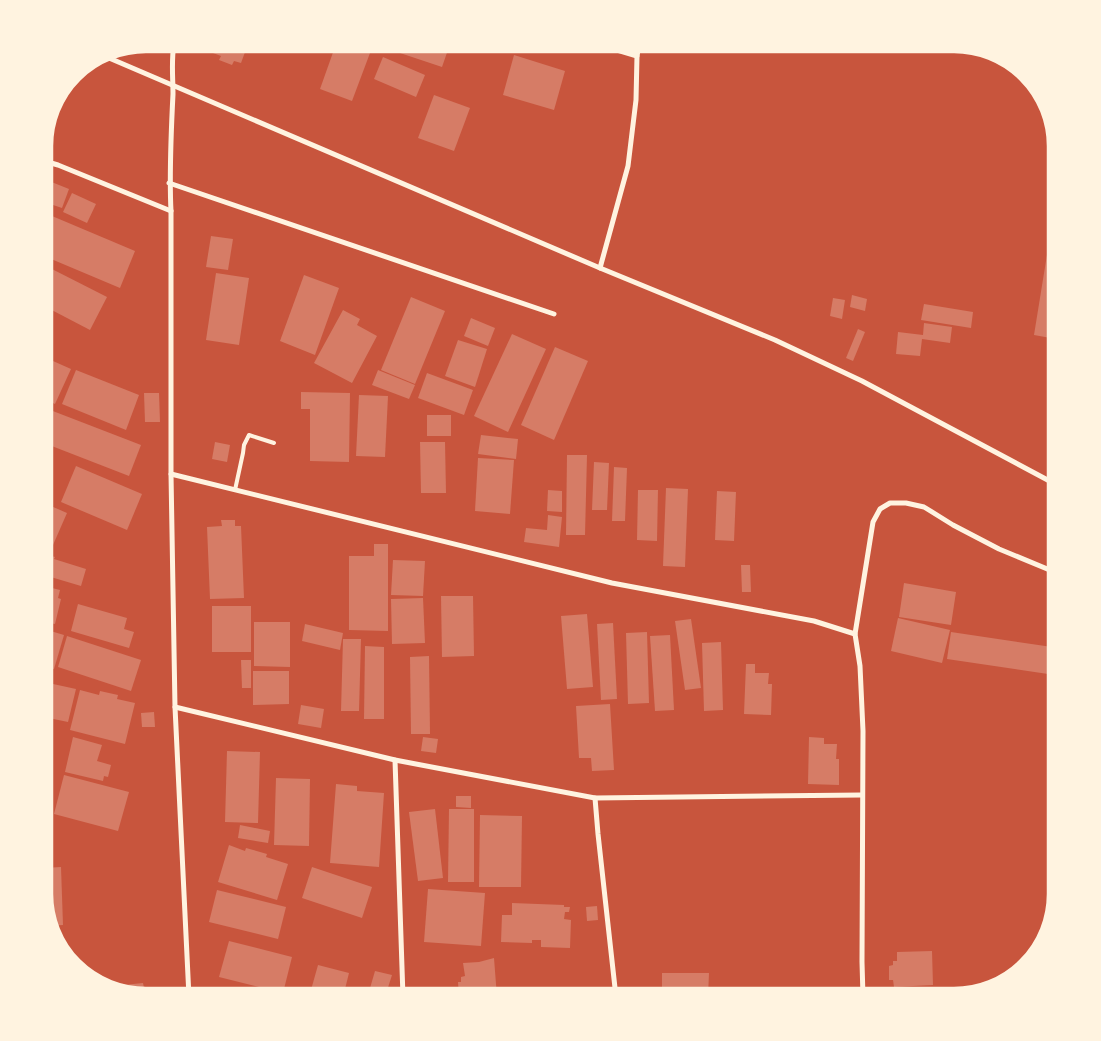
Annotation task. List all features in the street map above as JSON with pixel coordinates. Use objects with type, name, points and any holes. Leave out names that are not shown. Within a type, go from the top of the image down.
[{"type":"street","points":[[625,52],[637,56]]},
{"type":"street","points":[[600,268],[628,166],[636,100],[637,52]]},
{"type":"street","points":[[173,53],[169,183],[171,212],[171,474],[175,707],[189,988]]},
{"type":"street","points":[[112,59],[600,268],[775,340],[862,380],[1048,481]]},
{"type":"street","points":[[53,164],[171,212]]},
{"type":"street","points":[[169,183],[554,314]]},
{"type":"street","points":[[171,474],[612,583],[814,621],[855,634]]},
{"type":"street","points":[[863,988],[863,731],[860,666],[855,634],[873,522],[880,509],[890,503],[906,503],[924,507],[952,525],[999,549],[1048,569]]},
{"type":"street","points":[[175,707],[395,760],[595,798],[862,795]]},
{"type":"street","points":[[395,760],[403,988]]},
{"type":"street","points":[[595,798],[615,988]]},
{"type":"lane","points":[[235,490],[244,445],[249,435],[274,443]]},
{"type":"building","points":[[213,53],[245,53],[241,63],[234,61],[232,65],[219,60],[221,56]]},
{"type":"building","points":[[333,53],[370,53],[352,101],[320,89]]},
{"type":"building","points":[[399,53],[447,53],[442,67]]},
{"type":"building","points":[[514,55],[565,71],[554,110],[503,95]]},
{"type":"building","points":[[383,57],[425,75],[416,97],[374,79]]},
{"type":"building","points":[[434,95],[470,108],[454,151],[418,138]]},
{"type":"building","points":[[53,183],[69,189],[62,208],[53,205]]},
{"type":"building","points":[[72,193],[96,204],[87,223],[63,212]]},
{"type":"building","points":[[53,216],[135,251],[120,288],[53,260]]},
{"type":"building","points":[[211,236],[233,239],[228,270],[206,267]]},
{"type":"building","points":[[1048,249],[1048,338],[1034,335]]},
{"type":"building","points":[[53,270],[107,297],[90,330],[53,311]]},
{"type":"building","points":[[216,273],[249,278],[239,345],[206,340]]},
{"type":"building","points":[[304,275],[339,288],[315,355],[280,341]]},
{"type":"building","points":[[852,295],[867,299],[865,311],[850,307]]},
{"type":"building","points":[[411,297],[445,311],[415,384],[381,370]]},
{"type":"building","points":[[833,298],[845,300],[842,319],[830,316]]},
{"type":"building","points":[[924,304],[973,312],[971,328],[921,320]]},
{"type":"building","points":[[343,310],[360,319],[357,325],[377,336],[352,383],[314,363]]},
{"type":"building","points":[[471,318],[495,328],[488,346],[464,336]]},
{"type":"building","points":[[924,323],[952,327],[950,343],[922,339],[920,356],[896,354],[898,332],[923,335]]},
{"type":"building","points":[[858,329],[865,332],[853,361],[846,358]]},
{"type":"building","points":[[512,334],[546,349],[508,432],[474,416]]},
{"type":"building","points":[[458,340],[487,349],[475,387],[445,376]]},
{"type":"building","points":[[555,347],[588,361],[554,440],[521,425]]},
{"type":"building","points":[[53,361],[71,369],[55,404],[53,403]]},
{"type":"building","points":[[76,370],[139,395],[126,430],[62,404]]},
{"type":"building","points":[[378,370],[415,385],[409,399],[372,385]]},
{"type":"building","points":[[427,373],[473,390],[464,415],[418,398]]},
{"type":"building","points":[[301,392],[350,393],[349,462],[310,461],[310,409],[301,409]]},
{"type":"building","points":[[144,393],[159,393],[160,422],[145,422]]},
{"type":"building","points":[[359,395],[388,396],[385,457],[356,456]]},
{"type":"building","points":[[53,411],[141,445],[129,476],[53,446]]},
{"type":"building","points":[[427,415],[451,415],[451,436],[427,436]]},
{"type":"building","points":[[481,435],[518,439],[516,459],[478,454]]},
{"type":"building","points":[[215,442],[230,445],[227,462],[212,459]]},
{"type":"building","points":[[420,442],[445,442],[446,493],[421,493]]},
{"type":"building","points":[[567,455],[587,455],[585,535],[566,535]]},
{"type":"building","points":[[478,458],[514,460],[510,514],[475,511]]},
{"type":"building","points":[[594,462],[609,463],[607,510],[592,510]]},
{"type":"building","points":[[76,466],[142,494],[127,530],[61,502]]},
{"type":"building","points":[[614,467],[627,468],[625,521],[612,521]]},
{"type":"building","points":[[666,488],[688,489],[685,567],[663,566]]},
{"type":"building","points":[[548,490],[562,491],[562,512],[547,511]]},
{"type":"building","points":[[638,490],[658,490],[657,541],[637,540]]},
{"type":"building","points":[[717,491],[736,492],[734,541],[715,540]]},
{"type":"building","points":[[53,507],[67,513],[53,545]]},
{"type":"building","points":[[548,515],[562,517],[559,547],[524,542],[526,528],[547,530]]},
{"type":"building","points":[[221,520],[235,520],[235,526],[241,526],[244,598],[210,599],[207,527],[222,526]]},
{"type":"building","points":[[374,544],[388,544],[388,631],[349,630],[349,556],[374,556]]},
{"type":"building","points":[[53,556],[55,557],[54,559],[86,569],[81,586],[53,578]]},
{"type":"building","points":[[393,560],[425,561],[423,596],[391,595]]},
{"type":"building","points":[[741,565],[750,565],[751,592],[742,592]]},
{"type":"building","points":[[904,583],[956,592],[951,625],[899,617]]},
{"type":"building","points":[[53,588],[60,590],[58,598],[61,599],[55,624],[53,624]]},
{"type":"building","points":[[441,596],[473,596],[474,656],[442,657]]},
{"type":"building","points":[[423,598],[425,643],[392,644],[391,599]]},
{"type":"building","points":[[78,604],[127,618],[124,629],[134,632],[129,648],[71,631]]},
{"type":"building","points":[[212,606],[251,606],[251,652],[212,652]]},
{"type":"building","points":[[587,614],[593,687],[567,689],[561,616]]},
{"type":"building","points":[[898,618],[950,630],[942,663],[891,651]]},
{"type":"building","points":[[691,619],[701,688],[685,690],[675,621]]},
{"type":"building","points":[[254,622],[290,622],[290,667],[254,666]]},
{"type":"building","points":[[613,623],[617,699],[601,700],[597,624]]},
{"type":"building","points":[[305,624],[343,633],[340,650],[302,641]]},
{"type":"building","points":[[53,632],[64,635],[53,669]]},
{"type":"building","points":[[647,632],[649,703],[628,704],[626,633]]},
{"type":"building","points":[[951,632],[1048,646],[1048,674],[947,659]]},
{"type":"building","points":[[670,635],[674,710],[655,711],[650,636]]},
{"type":"building","points":[[67,636],[141,660],[131,691],[58,667]]},
{"type":"building","points":[[343,639],[361,639],[359,711],[341,711]]},
{"type":"building","points":[[721,642],[723,710],[704,711],[702,643]]},
{"type":"building","points":[[365,646],[384,647],[384,719],[364,719]]},
{"type":"building","points":[[429,656],[430,734],[411,734],[410,657]]},
{"type":"building","points":[[241,660],[251,660],[251,688],[242,688]]},
{"type":"building","points":[[746,664],[755,664],[755,673],[769,673],[768,684],[772,684],[771,715],[744,714]]},
{"type":"building","points":[[253,671],[289,671],[289,704],[253,705]]},
{"type":"building","points":[[53,684],[76,689],[68,722],[53,719]]},
{"type":"building","points":[[80,690],[99,695],[100,691],[118,695],[117,699],[135,703],[125,744],[70,730]]},
{"type":"building","points":[[610,704],[614,770],[592,771],[591,758],[579,758],[576,706]]},
{"type":"building","points":[[301,705],[324,709],[321,728],[298,724]]},
{"type":"building","points":[[154,712],[155,727],[142,727],[141,713]]},
{"type":"building","points":[[73,737],[102,745],[97,761],[111,765],[108,777],[104,776],[103,781],[65,772]]},
{"type":"building","points":[[423,737],[438,739],[436,753],[421,751]]},
{"type":"building","points":[[809,737],[824,738],[824,744],[837,744],[836,759],[839,759],[839,785],[808,784]]},
{"type":"building","points":[[227,751],[260,752],[258,823],[225,822]]},
{"type":"building","points":[[64,775],[129,792],[118,831],[54,814]]},
{"type":"building","points":[[276,778],[310,779],[309,846],[274,845]]},
{"type":"building","points":[[336,784],[357,786],[357,791],[384,793],[379,867],[330,863]]},
{"type":"building","points":[[456,796],[471,796],[471,808],[456,807]]},
{"type":"building","points":[[435,809],[443,878],[418,881],[409,812]]},
{"type":"building","points":[[449,809],[474,809],[474,882],[448,882]]},
{"type":"building","points":[[480,815],[522,816],[521,887],[479,887]]},
{"type":"building","points":[[240,825],[270,831],[268,843],[238,838]]},
{"type":"building","points":[[229,845],[245,851],[246,848],[267,854],[266,857],[288,864],[277,900],[218,882]]},
{"type":"building","points":[[53,867],[61,867],[63,925],[58,925],[53,907]]},
{"type":"building","points":[[312,867],[372,887],[362,918],[302,898]]},
{"type":"building","points":[[428,889],[485,893],[481,946],[424,942]]},
{"type":"building","points":[[217,890],[286,907],[278,939],[209,922]]},
{"type":"building","points":[[512,903],[564,905],[564,907],[570,907],[569,912],[565,912],[564,919],[571,920],[570,948],[541,947],[541,940],[532,940],[532,943],[501,942],[502,915],[512,915]]},
{"type":"building","points":[[597,906],[598,920],[587,921],[586,907]]},
{"type":"building","points":[[229,941],[292,957],[284,988],[263,988],[219,977]]},
{"type":"building","points":[[932,951],[933,985],[894,987],[893,980],[889,980],[889,966],[893,965],[893,961],[897,961],[897,952]]},
{"type":"building","points":[[494,958],[496,988],[458,988],[458,982],[461,982],[461,977],[465,976],[463,963],[479,962]]},
{"type":"building","points":[[318,965],[349,973],[345,988],[312,988]]},
{"type":"building","points":[[375,971],[392,975],[388,988],[370,988]]},
{"type":"building","points":[[662,973],[709,973],[708,988],[659,988],[662,987]]},
{"type":"building","points":[[143,983],[144,988],[128,987],[122,985]]}]
